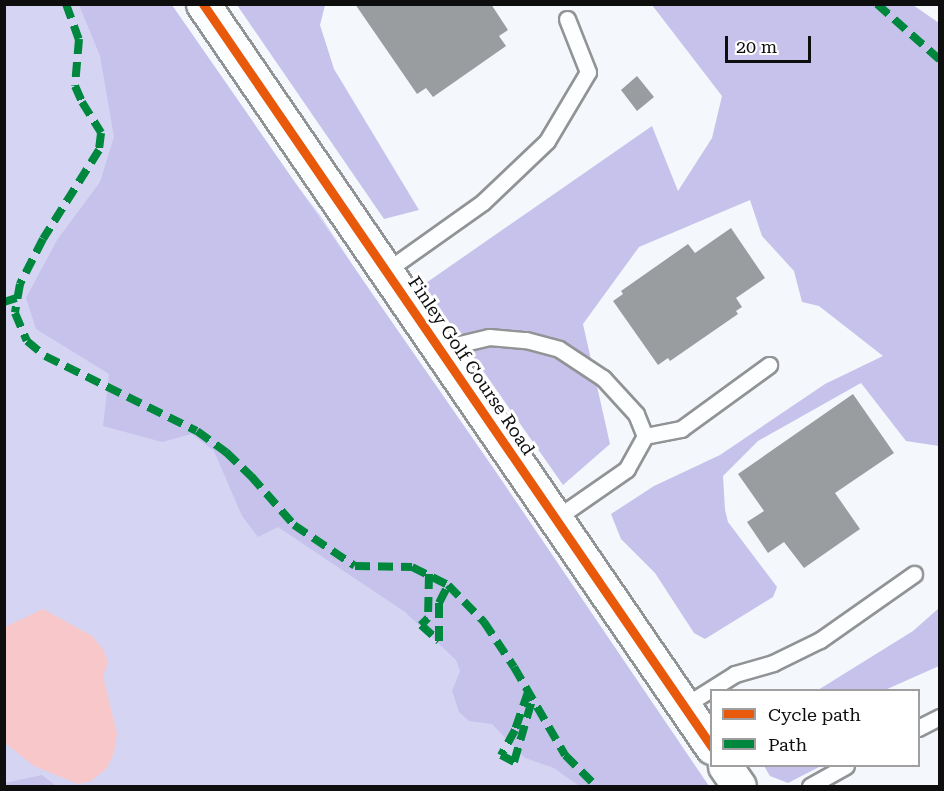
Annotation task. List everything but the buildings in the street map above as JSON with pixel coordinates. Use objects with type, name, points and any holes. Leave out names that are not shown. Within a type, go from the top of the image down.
[{"type":"street","name":"Finley Golf Course Road","points":[[203,4],[710,745]]},
{"type":"street","points":[[725,767],[739,786]]},
{"type":"lane","points":[[386,271],[483,202],[547,141],[588,72],[567,19]]},
{"type":"lane","points":[[439,349],[489,337],[526,340],[559,349],[603,378],[636,414],[645,436]]},
{"type":"lane","points":[[645,436],[681,429],[769,365]]},
{"type":"lane","points":[[555,519],[627,469],[645,436]]},
{"type":"lane","points":[[711,689],[735,674],[773,663],[820,640],[914,574]]},
{"type":"lane","points":[[684,706],[710,690]]},
{"type":"lane","points":[[920,727],[939,717]]},
{"type":"lane","points":[[810,786],[843,767]]},
{"type":"shaded area","points":[[5,5],[156,5],[320,215],[693,786],[5,786]]},
{"type":"shaded area","points":[[79,5],[172,5],[494,469],[709,786],[579,786],[554,768],[525,758],[492,724],[469,721],[459,712],[452,691],[460,671],[456,660],[405,612],[278,527],[258,537],[242,516],[214,451],[192,434],[162,442],[103,426],[109,374],[36,329],[26,298],[57,240],[100,182],[114,137],[100,56]]},
{"type":"shaded area","points":[[237,5],[325,5],[320,25],[334,69],[419,210],[384,219]]},
{"type":"shaded area","points":[[652,5],[913,5],[939,23],[939,446],[906,441],[861,383],[758,441],[723,476],[725,510],[728,522],[777,587],[773,597],[705,639],[694,633],[655,573],[621,539],[611,514],[654,486],[720,455],[825,384],[883,356],[819,306],[802,302],[794,271],[762,236],[750,200],[639,247],[583,324],[610,444],[563,485],[423,285],[652,126],[678,191],[712,138],[722,96]]},
{"type":"shaded area","points":[[939,608],[939,666],[887,689],[820,689],[913,631]]},
{"type":"shaded area","points":[[43,609],[92,636],[103,649],[108,662],[103,676],[117,734],[114,753],[107,768],[91,781],[78,784],[34,766],[5,743],[5,627]]},
{"type":"shaded area","points":[[765,767],[819,767],[788,783],[770,776]]},
{"type":"shaded area","points":[[42,775],[56,786],[5,786],[5,783]]},
{"type":"marked path","points":[[66,4],[79,39],[75,86],[101,133],[99,150],[43,239],[20,284],[15,313],[27,341],[45,356],[197,431],[226,452],[251,476],[294,525],[355,566],[412,567],[448,585],[484,622],[514,667],[565,755],[596,786]]},
{"type":"marked path","points":[[877,4],[940,60]]},
{"type":"marked path","points":[[4,302],[16,298]]},
{"type":"marked path","points":[[429,574],[428,618],[421,625],[439,641],[439,603],[448,585]]},
{"type":"marked path","points":[[528,692],[515,730],[501,755],[514,762],[532,700]]},
{"type":"cycle path","points":[[203,4],[710,744]]}]
